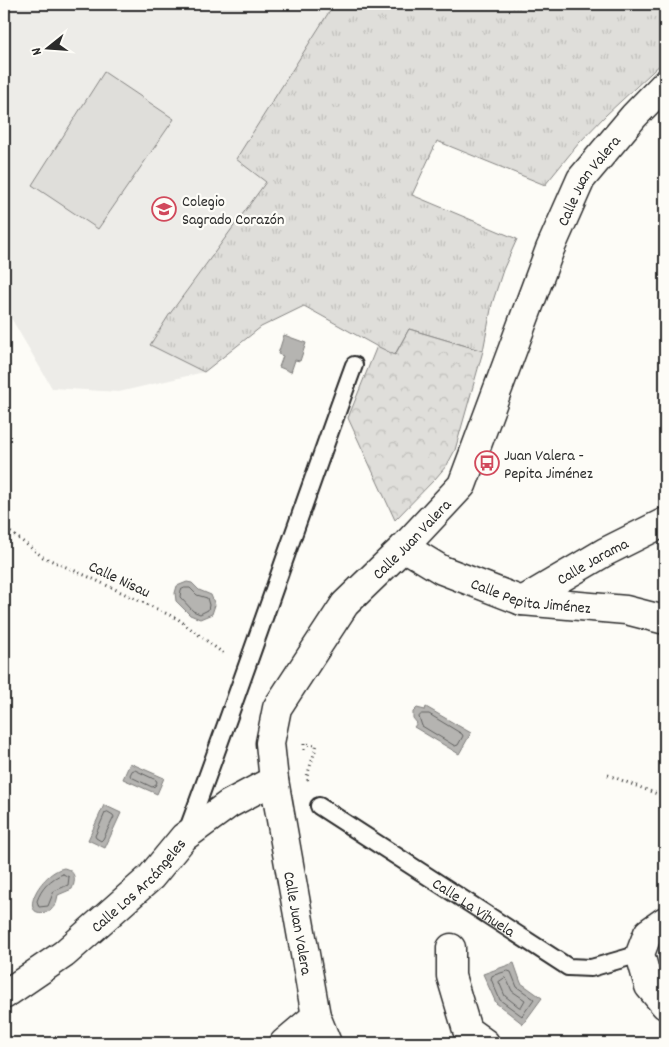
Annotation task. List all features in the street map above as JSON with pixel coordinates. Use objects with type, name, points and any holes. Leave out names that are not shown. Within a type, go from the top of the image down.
[{"type":"street","name":"Calle Juan Valera","points":[[327,1043],[316,1016],[274,780],[270,743],[277,708],[345,604],[404,547],[462,485],[550,249],[581,179],[634,116],[665,84]]},
{"type":"street","name":"Calle Jarama","points":[[522,601],[605,552],[665,522]]},
{"type":"street","name":"Calle Pepita Jiménez","points":[[404,547],[442,570],[522,601],[626,610],[665,620]]},
{"type":"street","name":"Calle Los Arcángeles","points":[[4,994],[64,954],[151,877],[184,837],[228,804],[274,780]]},
{"type":"street","points":[[665,921],[648,933],[640,954],[649,986],[665,1005]]},
{"type":"street","points":[[451,948],[451,976],[467,1030],[485,1043]]},
{"type":"street","points":[[284,1043],[316,1016]]},
{"type":"lane","points":[[184,837],[219,746],[296,524],[354,365]]},
{"type":"lane","name":"Calle La Vihuela","points":[[319,806],[568,967],[591,968],[640,954]]},
{"type":"path","name":"Calle Nisau","points":[[4,520],[6,529],[43,557],[178,619],[229,657]]},
{"type":"path","points":[[608,775],[665,797]]},
{"type":"shaded area","name":"Colegio Sagrado Corazón","points":[[4,4],[455,4],[304,306],[261,327],[204,372],[119,392],[52,388],[4,306]]},
{"type":"green space","points":[[334,4],[665,4],[665,60],[579,143],[545,185],[437,141],[412,195],[517,239],[503,270],[492,304],[483,351],[409,329],[394,356],[304,306],[261,327],[204,372],[150,345],[169,315],[266,182],[236,159]]},
{"type":"green space","points":[[104,72],[174,119],[98,229],[32,185]]},
{"type":"green space","points":[[409,329],[483,351],[455,450],[447,465],[435,479],[395,520],[348,418],[377,346],[395,355]]},
{"type":"water","points":[[284,335],[306,343],[300,361],[295,360],[291,372],[279,367],[283,356],[278,354]]},
{"type":"water","points":[[187,582],[192,583],[199,590],[211,595],[215,605],[212,614],[200,619],[190,615],[176,601],[175,593],[177,586]]},
{"type":"water","points":[[426,707],[471,733],[459,754],[414,727],[417,723],[413,718],[413,712],[417,708],[425,710]]},
{"type":"water","points":[[130,763],[164,778],[157,794],[123,779]]},
{"type":"water","points":[[104,805],[121,813],[105,848],[88,840]]},
{"type":"water","points":[[64,868],[71,871],[74,876],[72,889],[58,895],[56,904],[50,911],[40,913],[34,910],[32,904],[39,887],[46,878]]},
{"type":"water","points":[[514,963],[521,983],[542,998],[523,1024],[496,1003],[483,974]]},
{"type":"place","name":"Colegio Sagrado Corazón","points":[[164,209]]},
{"type":"place","name":"Juan Valera - Pepita Jiménez","points":[[487,463]]}]
